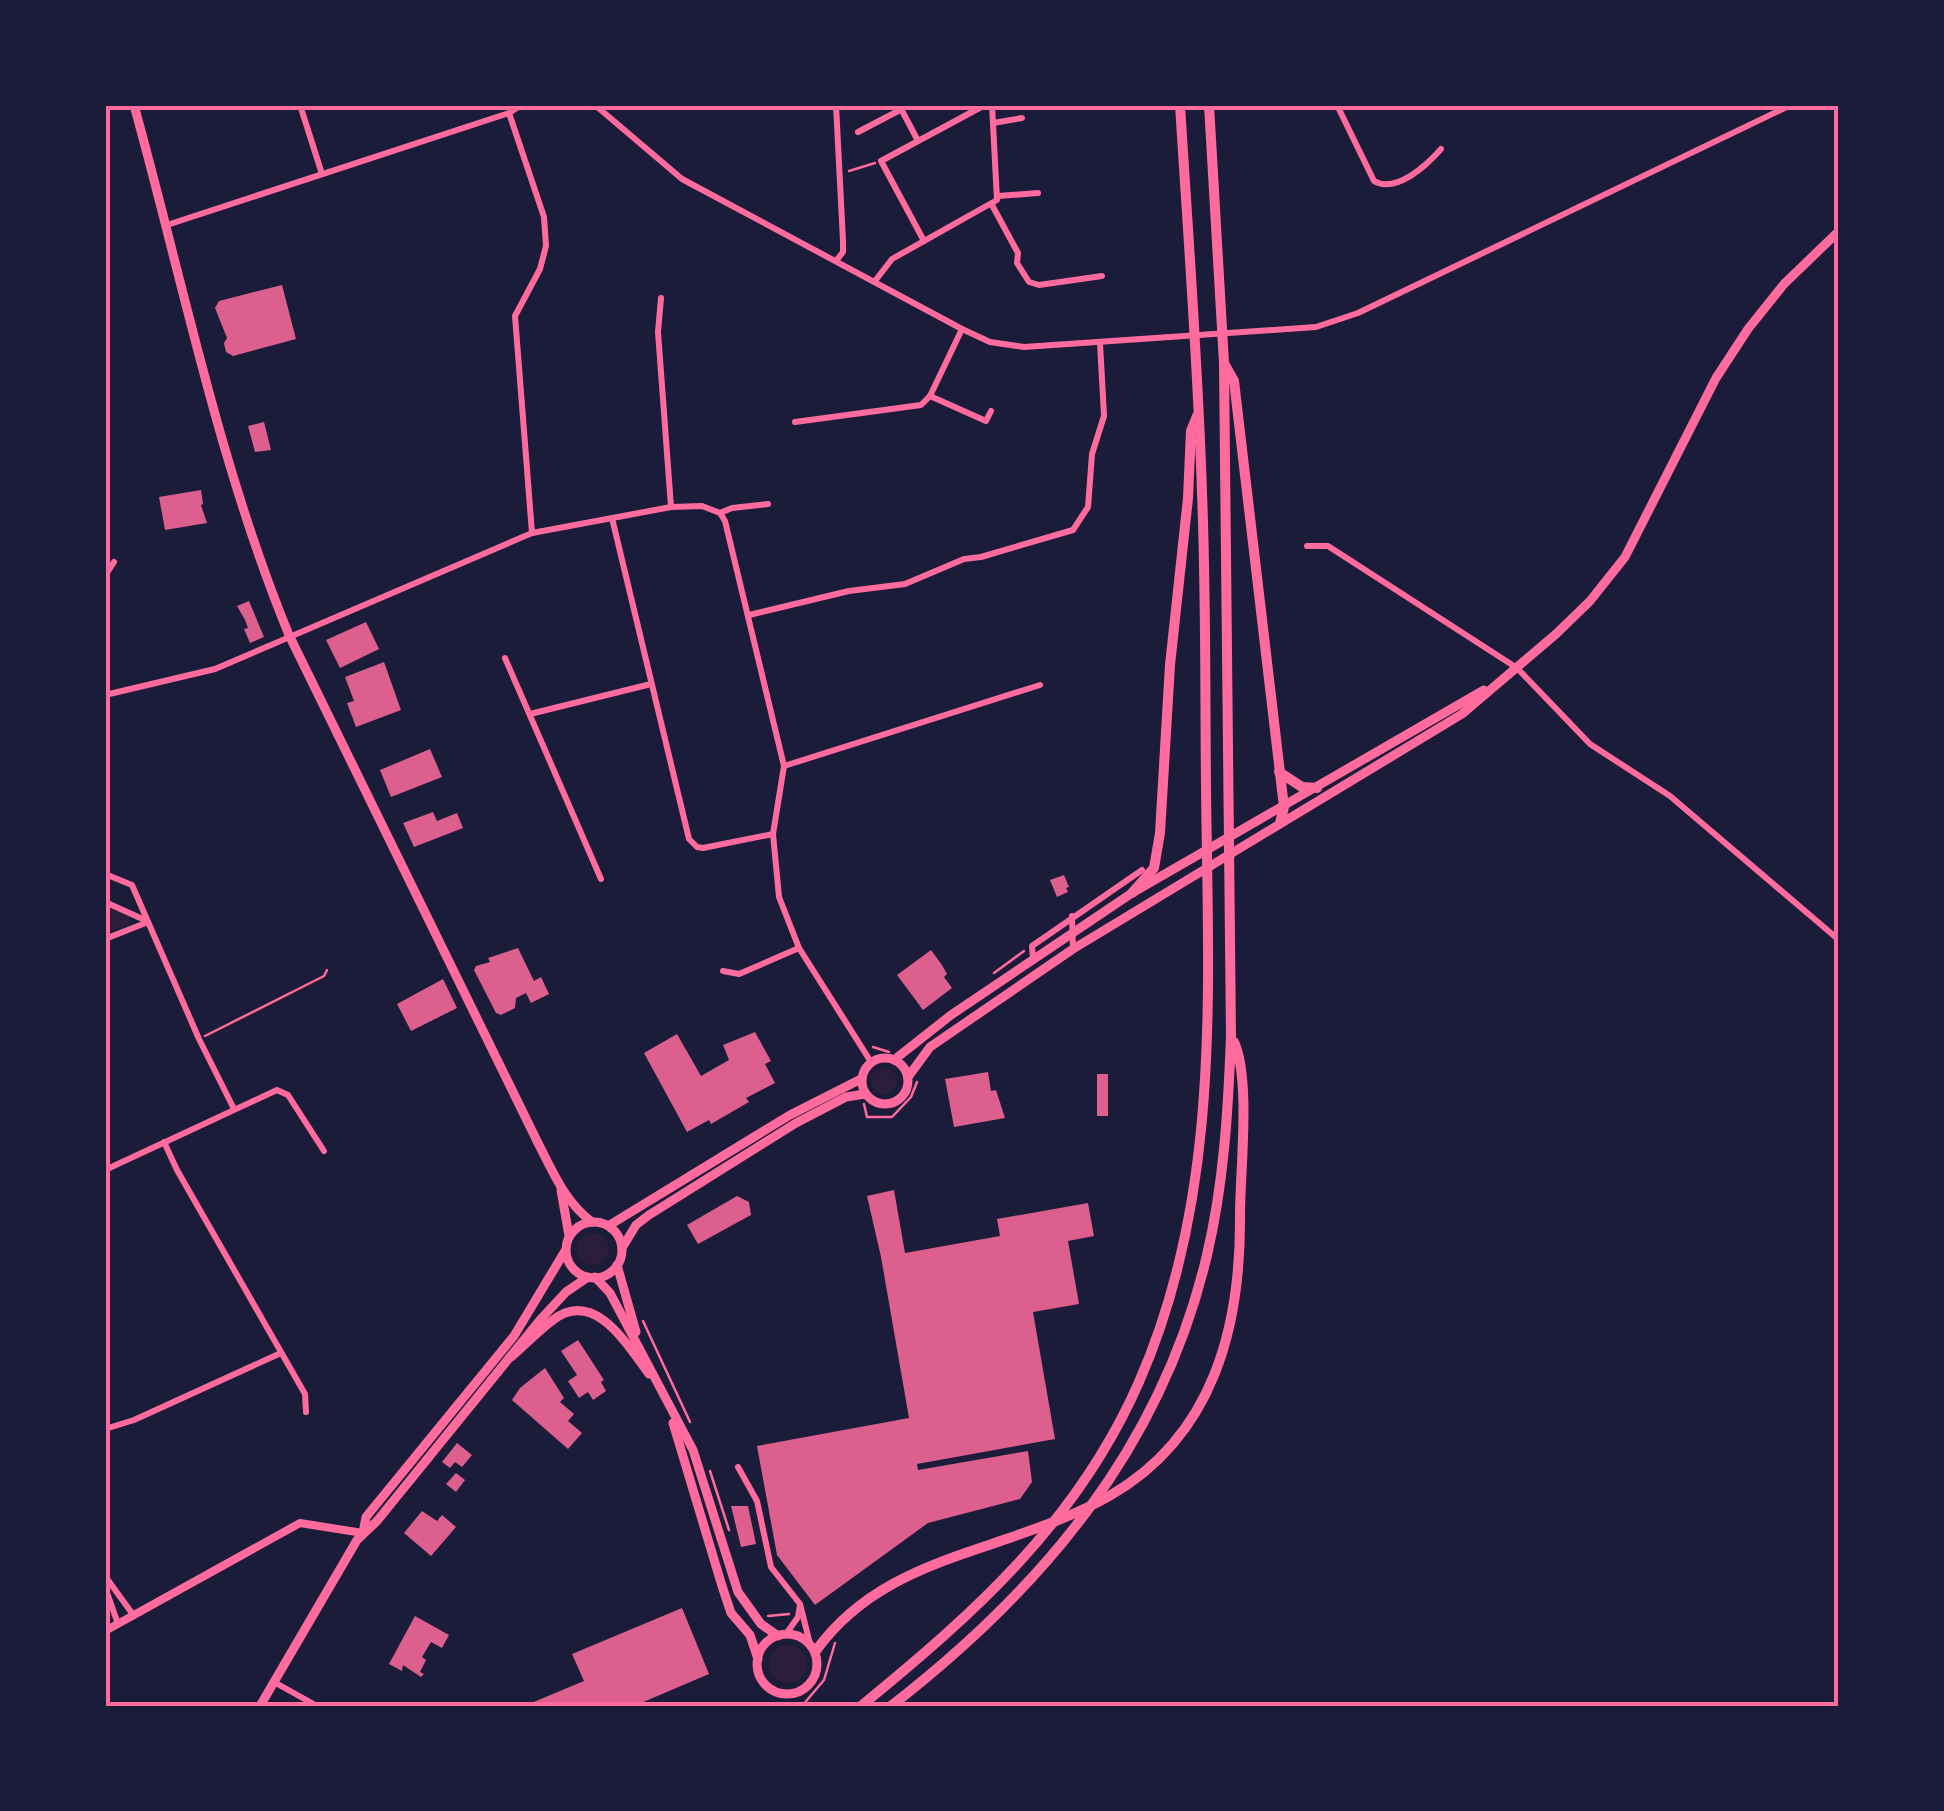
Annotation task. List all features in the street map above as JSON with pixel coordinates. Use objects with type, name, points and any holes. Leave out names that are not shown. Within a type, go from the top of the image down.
[{"type":"highway","points":[[861,1706],[954,1630],[1052,1525],[1098,1459],[1137,1386],[1165,1319],[1185,1247],[1203,1122],[1207,1038],[1205,629],[1199,411],[1180,105]]},
{"type":"highway","points":[[891,1706],[964,1647],[1026,1587],[1074,1531],[1154,1402],[1206,1258],[1220,1184],[1231,1037],[1224,362],[1209,105]]},
{"type":"highway","points":[[1224,362],[1234,381],[1284,807],[1276,825]]},
{"type":"highway","points":[[1132,894],[1154,868],[1159,845],[1191,431],[1199,411]]},
{"type":"highway","points":[[1279,772],[1302,787],[1317,788]]},
{"type":"highway","points":[[813,1648],[868,1597],[900,1578],[1072,1515],[1112,1495],[1158,1458],[1185,1428],[1208,1392],[1224,1352],[1236,1299],[1240,1253],[1240,1057],[1231,1037]]},
{"type":"main road","points":[[134,105],[246,524],[289,635],[561,1188],[578,1212],[615,1231],[622,1248]]},
{"type":"main road","points":[[260,1706],[342,1561],[363,1533],[566,1292],[591,1277],[611,1272],[636,1225],[796,1123],[846,1096],[879,1104],[893,1103],[907,1090],[908,1077],[930,1047],[1073,949],[1462,714],[1590,601],[1625,558],[1716,378],[1748,329],[1784,284],[1839,231]]},
{"type":"main road","points":[[608,1226],[790,1114],[861,1079],[871,1062],[895,1056],[1000,980],[1132,894],[1502,680]]},
{"type":"main road","points":[[966,1022],[976,1008],[1002,990],[1006,984],[1000,980]]},
{"type":"main road","points":[[895,1056],[908,1077]]},
{"type":"main road","points":[[861,1079],[862,1097]]},
{"type":"main road","points":[[363,1533],[366,1517],[514,1336],[566,1251],[569,1236],[561,1188]]},
{"type":"main road","points":[[569,1236],[592,1222]]},
{"type":"main road","points":[[566,1251],[574,1269],[610,1293],[693,1450],[738,1592],[760,1624],[782,1635],[795,1635],[813,1648],[817,1670],[801,1692],[774,1692],[762,1681],[750,1634],[732,1613],[722,1586],[668,1405]]},
{"type":"main road","points":[[617,1265],[639,1344]]},
{"type":"main road","points":[[511,1356],[554,1319],[566,1313],[591,1312],[612,1324],[660,1388]]},
{"type":"main road","points":[[758,1658],[764,1644],[782,1635]]},
{"type":"main road","points":[[774,1692],[774,1706]]},
{"type":"main road","points":[[790,1706],[792,1694]]},
{"type":"street","points":[[300,105],[322,174]]},
{"type":"street","points":[[168,225],[509,113],[521,105]]},
{"type":"street","points":[[595,105],[682,179],[962,329],[1006,346],[1316,327],[1358,313],[1790,105]]},
{"type":"street","points":[[836,105],[843,252],[836,261]]},
{"type":"street","points":[[875,281],[884,264],[992,205],[998,196],[993,123],[988,105],[881,161],[924,241]]},
{"type":"street","points":[[1338,105],[1374,182],[1380,186],[1388,186],[1426,166],[1441,149]]},
{"type":"street","points":[[858,132],[900,107],[918,140]]},
{"type":"street","points":[[509,113],[544,217],[546,246],[540,269],[515,316],[532,534]]},
{"type":"street","points":[[993,123],[1022,118]]},
{"type":"street","points":[[998,196],[1038,193]]},
{"type":"street","points":[[992,205],[1018,252],[1017,263],[1029,282],[1102,276]]},
{"type":"street","points":[[660,298],[658,332],[672,507]]},
{"type":"street","points":[[795,422],[927,402],[962,329]]},
{"type":"street","points":[[749,616],[849,591],[905,584],[964,559],[1073,530],[1088,507],[1092,454],[1104,416],[1100,343]]},
{"type":"street","points":[[930,396],[986,421],[991,411]]},
{"type":"street","points":[[720,513],[768,504]]},
{"type":"street","points":[[105,696],[215,669],[532,534],[672,507],[702,506],[720,513],[784,766],[773,834],[775,881],[799,948],[871,1062]]},
{"type":"street","points":[[612,518],[692,844],[704,848],[773,834]]},
{"type":"street","points":[[1307,546],[1328,546],[1517,668],[1590,744],[1670,796],[1839,940]]},
{"type":"street","points":[[105,576],[114,562]]},
{"type":"street","points":[[505,658],[600,879]]},
{"type":"street","points":[[530,714],[651,684]]},
{"type":"street","points":[[784,766],[1040,684]]},
{"type":"street","points":[[1033,958],[1032,946],[1142,870]]},
{"type":"street","points":[[105,874],[132,885],[234,1109]]},
{"type":"street","points":[[105,902],[148,922]]},
{"type":"street","points":[[1072,916],[1073,949]]},
{"type":"street","points":[[105,939],[148,922]]},
{"type":"street","points":[[723,971],[739,974],[799,948]]},
{"type":"street","points":[[105,1170],[282,1090],[324,1151]]},
{"type":"street","points":[[164,1142],[305,1394],[306,1412]]},
{"type":"street","points":[[105,1428],[134,1420],[281,1353]]},
{"type":"street","points":[[738,1467],[757,1500],[772,1567],[800,1604],[813,1648]]},
{"type":"street","points":[[105,1631],[306,1522],[363,1533]]},
{"type":"street","points":[[105,1576],[134,1616]]},
{"type":"street","points":[[105,1587],[118,1624]]},
{"type":"street","points":[[782,1635],[798,1617],[800,1604]]},
{"type":"street","points":[[274,1682],[317,1706]]},
{"type":"path","points":[[841,172],[881,161]]},
{"type":"path","points":[[199,1038],[324,976],[327,970]]},
{"type":"path","points":[[865,1050],[871,1046],[895,1056]]},
{"type":"path","points":[[862,1097],[868,1117],[892,1116],[911,1097],[918,1070]]},
{"type":"path","points":[[639,1313],[694,1431]]},
{"type":"path","points":[[708,1466],[730,1535]]},
{"type":"path","points":[[757,1612],[798,1617]]},
{"type":"path","points":[[802,1706],[824,1680],[836,1640],[828,1634]]},
{"type":"shaded area","points":[[105,907],[129,916],[129,924],[105,935]]},
{"type":"shaded area","points":[[884,1068],[893,1072],[897,1081],[893,1090],[884,1094],[875,1090],[871,1081],[875,1072]]},
{"type":"shaded area","points":[[593,1233],[604,1238],[609,1249],[604,1260],[593,1265],[582,1260],[577,1249],[582,1238]]},
{"type":"shaded area","points":[[788,1645],[802,1650],[807,1664],[802,1678],[788,1683],[774,1678],[769,1664],[774,1650]]},
{"type":"building","points":[[282,285],[296,339],[233,356],[226,352],[227,338],[215,308],[219,301]]},
{"type":"building","points":[[264,422],[271,450],[255,452],[248,426]]},
{"type":"building","points":[[201,490],[207,523],[165,530],[159,497]]},
{"type":"building","points":[[249,601],[264,637],[250,643],[244,629],[248,628],[237,606]]},
{"type":"building","points":[[366,622],[379,649],[340,668],[326,640]]},
{"type":"building","points":[[384,662],[401,710],[356,727],[347,703],[354,701],[345,677]]},
{"type":"building","points":[[430,749],[442,777],[391,797],[380,770]]},
{"type":"building","points":[[433,812],[437,821],[457,813],[463,828],[414,847],[403,823]]},
{"type":"building","points":[[1064,875],[1068,892],[1057,897],[1050,880]]},
{"type":"building","points":[[518,948],[534,981],[541,977],[549,994],[531,1003],[526,993],[516,998],[515,1008],[501,1015],[496,1013],[474,970],[490,962],[488,958]]},
{"type":"building","points":[[931,950],[952,988],[923,1010],[897,975]]},
{"type":"building","points":[[443,979],[457,1008],[411,1031],[397,1004]]},
{"type":"building","points":[[755,1032],[771,1061],[765,1064],[775,1083],[746,1098],[749,1102],[711,1124],[709,1120],[687,1132],[644,1053],[677,1034],[701,1076],[729,1060],[723,1045]]},
{"type":"building","points":[[988,1072],[991,1091],[996,1090],[1005,1118],[954,1127],[945,1079]]},
{"type":"building","points":[[1097,1074],[1108,1074],[1108,1116],[1097,1116]]},
{"type":"building","points":[[894,1190],[905,1253],[1000,1236],[997,1219],[1088,1203],[1094,1236],[1068,1241],[1079,1304],[1033,1312],[1055,1439],[917,1464],[918,1470],[1028,1451],[1032,1482],[1020,1499],[928,1523],[815,1605],[777,1555],[757,1446],[909,1418],[867,1196]]},
{"type":"building","points":[[737,1196],[749,1202],[751,1215],[698,1244],[687,1225]]},
{"type":"building","points":[[578,1340],[604,1380],[601,1382],[606,1391],[593,1400],[588,1392],[579,1398],[568,1381],[577,1375],[561,1351]]},
{"type":"building","points":[[545,1368],[564,1398],[560,1402],[574,1414],[568,1421],[582,1433],[568,1449],[512,1400],[520,1388]]},
{"type":"building","points":[[457,1443],[472,1455],[462,1467],[455,1462],[450,1468],[442,1462]]},
{"type":"building","points":[[456,1473],[465,1480],[456,1492],[446,1484]]},
{"type":"building","points":[[731,1506],[748,1506],[756,1544],[741,1547]]},
{"type":"building","points":[[422,1511],[437,1521],[442,1515],[456,1527],[431,1556],[404,1533]]},
{"type":"building","points":[[682,1608],[709,1674],[634,1706],[524,1706],[584,1681],[572,1654]]},
{"type":"building","points":[[415,1616],[449,1635],[442,1648],[431,1642],[422,1657],[426,1660],[421,1677],[403,1665],[402,1671],[389,1664]]}]
